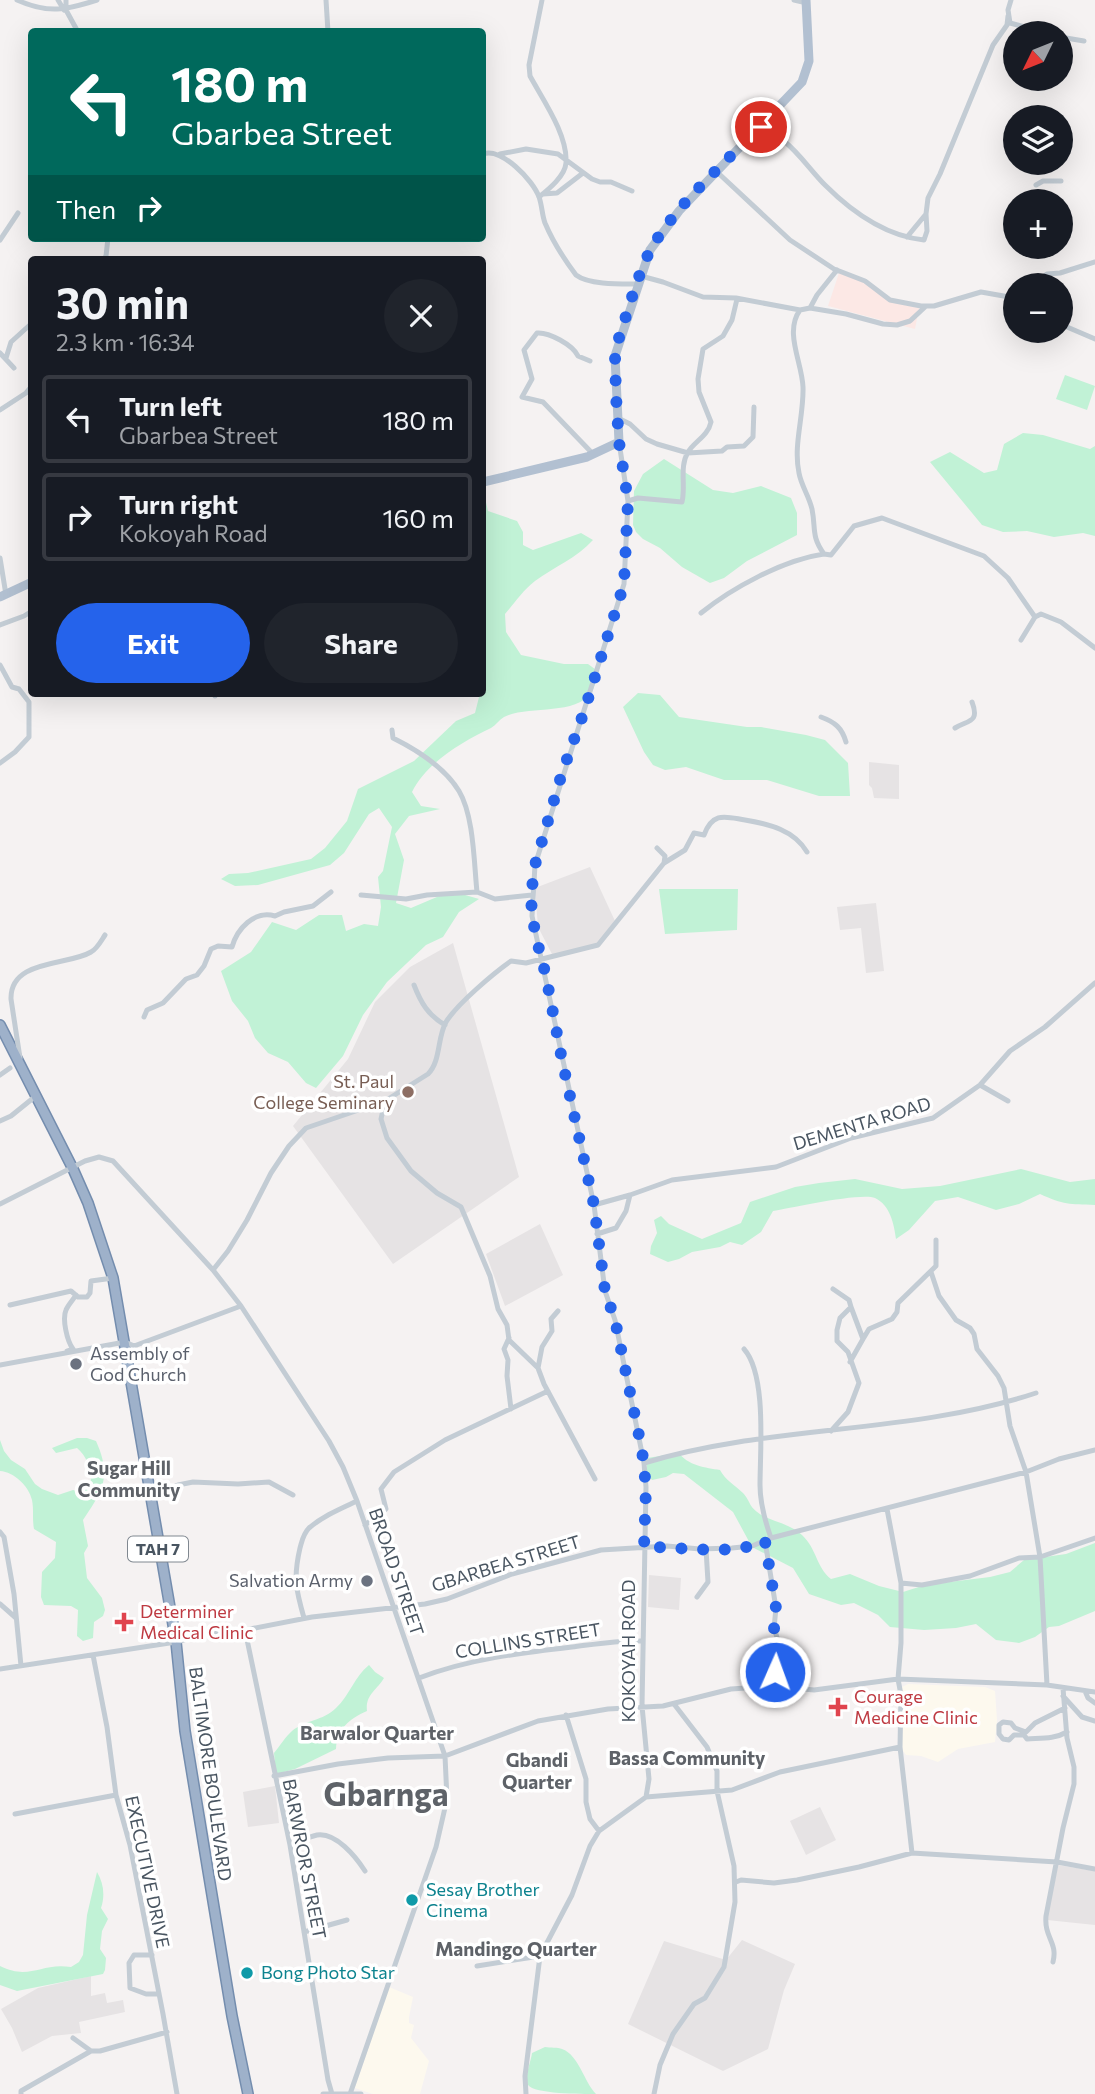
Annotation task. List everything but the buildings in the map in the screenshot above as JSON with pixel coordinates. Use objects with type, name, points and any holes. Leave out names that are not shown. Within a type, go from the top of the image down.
[{"type":"highway","name":"BALTIMORE BOULEVARD","points":[[0,1024],[73,1169],[88,1203],[113,1278],[176,1642],[189,1754],[232,2016],[248,2094]]},
{"type":"main road","name":"KOKOYAH ROAD","points":[[619,442],[615,356],[650,250],[716,171],[796,90],[809,61],[806,2]]},
{"type":"main road","points":[[486,481],[594,454],[619,442]]},
{"type":"main road","points":[[3,596],[28,584]]},
{"type":"street","points":[[18,0],[44,10],[65,10],[97,0]]},
{"type":"street","points":[[58,0],[76,28]]},
{"type":"street","points":[[65,10],[66,0]]},
{"type":"street","points":[[326,0],[328,28]]},
{"type":"street","points":[[541,195],[553,187],[566,162],[564,140],[530,76],[529,65],[542,0]]},
{"type":"street","points":[[794,0],[806,2]]},
{"type":"street","points":[[761,127],[783,140],[825,185],[870,222],[907,237],[923,240],[927,231],[928,198],[993,46],[1007,24],[1011,0]]},
{"type":"street","points":[[1008,16],[1009,21]]},
{"type":"street","points":[[1073,39],[1084,41]]},
{"type":"street","points":[[486,153],[500,154],[533,149],[558,154],[600,183],[611,182],[632,191]]},
{"type":"street","points":[[500,154],[527,176],[541,195],[544,221],[576,275],[583,281],[663,282],[703,297],[737,299],[800,310],[810,308],[883,324],[897,325],[910,321],[927,306]]},
{"type":"street","points":[[716,171],[772,225],[822,262],[865,281],[890,300],[913,306],[927,306],[981,292],[1003,296]]},
{"type":"street","points":[[541,195],[557,193],[583,173]]},
{"type":"street","points":[[1036,185],[1043,181],[1061,181]]},
{"type":"street","points":[[0,240],[18,213]]},
{"type":"street","points":[[907,237],[926,214]]},
{"type":"street","points":[[1060,273],[1095,262]]},
{"type":"street","points":[[810,308],[837,270]]},
{"type":"street","points":[[628,501],[638,498],[682,502],[685,480],[683,465],[688,453],[705,435],[711,422],[699,392],[698,379],[703,349],[723,336],[732,320],[737,299]]},
{"type":"street","points":[[800,310],[794,318],[793,334],[803,386],[798,440],[799,474],[812,509],[815,542],[824,554]]},
{"type":"street","points":[[6,358],[11,342],[28,327]]},
{"type":"street","points":[[1073,330],[1095,339]]},
{"type":"street","points":[[590,361],[578,356],[575,350],[547,333],[537,333],[524,350],[532,379],[522,397],[543,402],[594,454]]},
{"type":"street","points":[[0,353],[14,368]]},
{"type":"street","points":[[0,410],[28,391]]},
{"type":"street","points":[[618,418],[630,424],[646,439],[688,453],[722,451],[727,447],[744,446],[753,437],[754,407]]},
{"type":"street","name":"KOKOYAH ROAD","points":[[619,442],[628,501],[624,584],[562,773],[535,865],[531,895],[532,916],[594,1205],[605,1291],[615,1320],[644,1463],[646,1487],[642,1706],[649,1779],[646,1797]]},
{"type":"street","points":[[701,613],[714,602],[766,573],[807,556],[831,555],[854,526],[882,518],[984,556],[1008,578],[1035,617]]},
{"type":"street","points":[[0,558],[3,596]]},
{"type":"street","points":[[0,625],[28,614]]},
{"type":"street","points":[[1021,640],[1035,617],[1041,614],[1061,622],[1095,648]]},
{"type":"street","points":[[0,665],[12,687],[19,689],[29,702],[30,731],[24,745],[0,763]]},
{"type":"street","points":[[955,728],[970,723],[973,719],[975,708],[972,702]]},
{"type":"street","points":[[821,717],[844,732],[846,742]]},
{"type":"street","points":[[392,730],[393,738],[425,757],[448,776],[461,793],[470,834],[477,892]]},
{"type":"street","points":[[213,1270],[247,1220],[271,1173],[289,1146],[306,1128],[385,1101],[434,1068],[445,1025],[455,1010],[511,961],[526,963],[598,945],[664,863],[685,850],[694,833],[704,835],[707,827],[716,819],[728,816],[768,824],[799,840],[807,852]]},
{"type":"street","points":[[657,848],[665,856],[664,863]]},
{"type":"street","points":[[144,1017],[147,1010],[163,1003],[186,979],[197,975],[211,949],[218,946],[232,947],[238,931],[255,918],[313,906],[331,892]]},
{"type":"street","points":[[361,895],[406,899],[477,892],[495,899],[531,895]]},
{"type":"street","points":[[21,1064],[11,999],[15,984],[26,972],[91,952],[105,935]]},
{"type":"street","name":"DEMENTA ROAD","points":[[594,1205],[672,1180],[776,1167],[851,1138],[933,1118],[980,1085],[1010,1051],[1045,1027],[1095,983]]},
{"type":"street","points":[[414,985],[419,999],[430,1015],[445,1025]]},
{"type":"street","points":[[0,1075],[10,1068]]},
{"type":"street","points":[[980,1085],[1008,1101]]},
{"type":"street","points":[[0,1121],[37,1096]]},
{"type":"street","points":[[385,1101],[381,1119],[384,1131],[411,1171],[455,1203],[466,1215],[490,1276],[509,1338],[519,1352],[529,1357],[538,1368],[595,1479]]},
{"type":"street","name":"BROAD STREET","points":[[0,1204],[85,1161],[99,1157],[113,1161],[213,1270],[241,1306],[329,1441],[357,1501],[445,1756],[447,1799],[430,1866],[350,2093]]},
{"type":"street","points":[[597,1234],[616,1228],[626,1211],[630,1195]]},
{"type":"street","points":[[850,1362],[869,1329],[892,1319],[897,1312],[898,1303],[936,1266],[936,1240]]},
{"type":"street","points":[[931,1272],[939,1296],[949,1312],[956,1320],[970,1328],[977,1349],[1004,1388],[1010,1426],[1026,1472],[1040,1557],[1047,1685]]},
{"type":"street","points":[[10,1305],[71,1291],[76,1295],[89,1296],[92,1281],[113,1278]]},
{"type":"street","points":[[833,1289],[849,1300],[863,1339]]},
{"type":"street","points":[[54,1355],[74,1349],[69,1344],[65,1316],[67,1307],[76,1295]]},
{"type":"street","points":[[0,1365],[125,1342],[134,1346],[241,1306]]},
{"type":"street","points":[[831,1432],[848,1412],[859,1383],[848,1352],[837,1341],[840,1318],[851,1307]]},
{"type":"street","points":[[538,1368],[541,1347],[552,1331],[551,1320],[558,1311]]},
{"type":"street","points":[[509,1338],[504,1349],[508,1360],[511,1409]]},
{"type":"street","points":[[744,1349],[752,1358],[756,1375],[762,1439],[760,1487],[776,1608],[774,1628],[781,1650],[773,1686]]},
{"type":"street","points":[[365,1525],[387,1509],[381,1489],[394,1472],[445,1440],[548,1391]]},
{"type":"street","points":[[644,1463],[710,1447],[909,1421],[1005,1403],[1036,1393]]},
{"type":"street","name":"GBARBEA STREET","points":[[0,1669],[176,1642],[209,1633],[245,1630],[304,1618],[447,1599],[512,1574],[601,1549],[752,1546],[1026,1472],[1059,1459],[1095,1450]]},
{"type":"street","points":[[149,1498],[193,1482],[269,1482],[293,1496]]},
{"type":"street","points":[[304,1618],[295,1581],[295,1569],[303,1536],[308,1529],[334,1511],[357,1501]]},
{"type":"street","points":[[887,1509],[901,1583],[898,1679],[901,1695],[900,1747],[912,1853]]},
{"type":"street","points":[[0,1532],[4,1537],[21,1666]]},
{"type":"street","points":[[901,1583],[922,1585],[953,1580],[1019,1558],[1040,1557],[1095,1538]]},
{"type":"street","points":[[696,1597],[708,1582],[706,1549]]},
{"type":"street","points":[[0,1604],[16,1618]]},
{"type":"street","name":"BARWROR STREET","points":[[245,1630],[290,1845],[332,2094]]},
{"type":"street","name":"COLLINS STREET","points":[[419,1678],[464,1663],[507,1655],[602,1642],[643,1641]]},
{"type":"street","name":"EXECUTIVE DRIVE","points":[[93,1655],[116,1795],[130,1844],[177,2094]]},
{"type":"street","points":[[274,1776],[388,1758],[445,1756],[512,1730],[566,1715],[663,1706],[731,1689],[773,1686],[814,1690],[898,1679],[1047,1685],[1095,1692]]},
{"type":"street","points":[[1053,1962],[1055,1952],[1045,1928],[1051,1887],[1074,1784],[1063,1688]]},
{"type":"street","points":[[1084,1691],[1095,1703]]},
{"type":"street","points":[[1063,1696],[1082,1717],[1095,1721]]},
{"type":"street","points":[[654,2094],[660,2065],[673,2034],[694,2004],[705,1998],[724,1967],[735,1902],[736,1882],[717,1791],[718,1772],[707,1747],[674,1704]]},
{"type":"street","points":[[1065,1708],[1035,1723],[1026,1732],[1015,1728],[1011,1723],[1003,1722],[999,1726],[999,1734],[1003,1739],[1009,1740],[1014,1735],[1024,1735],[1032,1739],[1052,1738],[1067,1732]]},
{"type":"street","points":[[566,1715],[586,1779],[586,1802],[590,1819],[599,1831]]},
{"type":"street","points":[[526,2094],[525,2076],[540,1956],[572,1895],[590,1846],[599,1831],[646,1797],[740,1788],[780,1772],[900,1747]]},
{"type":"street","points":[[15,1814],[116,1795]]},
{"type":"street","points":[[290,1845],[315,1835],[324,1835],[354,1854],[365,1871]]},
{"type":"street","points":[[736,1882],[741,1880],[774,1883],[797,1880],[912,1853],[1057,1862],[1095,1869]]},
{"type":"street","points":[[304,1932],[347,1920]]},
{"type":"street","points":[[152,1955],[134,1955],[129,1963],[130,1988],[146,1994],[158,1994]]},
{"type":"street","points":[[477,1966],[540,1956]]},
{"type":"street","points":[[21,2094],[21,2091],[46,2075],[91,2051],[167,2032]]},
{"type":"street","points":[[73,2038],[91,2051]]},
{"type":"street","points":[[323,2094],[361,2094]]},
{"type":"shaded area","points":[[839,273],[874,285],[892,302],[919,308],[915,329],[828,306]]},
{"type":"shaded area","points":[[869,762],[899,765],[899,799],[874,798],[869,785]]},
{"type":"shaded area","points":[[590,867],[615,921],[599,943],[553,956],[538,927],[535,888]]},
{"type":"shaded area","points":[[876,903],[884,971],[866,973],[861,928],[840,930],[837,907]]},
{"type":"shaded area","name":"St. Paul College Seminary","points":[[453,943],[519,1177],[393,1264],[293,1126],[348,1059],[375,1002],[410,967]]},
{"type":"shaded area","points":[[540,1224],[563,1275],[505,1306],[486,1254]]},
{"type":"shaded area","points":[[649,1575],[681,1578],[679,1610],[648,1607]]},
{"type":"shaded area","points":[[908,1684],[985,1687],[995,1691],[995,1742],[958,1749],[938,1762],[921,1756],[906,1755],[901,1748],[902,1687]]},
{"type":"shaded area","points":[[275,1786],[279,1823],[248,1827],[243,1792]]},
{"type":"shaded area","points":[[820,1807],[836,1840],[806,1855],[790,1821]]},
{"type":"shaded area","points":[[1058,1865],[1095,1871],[1095,1925],[1047,1920]]},
{"type":"shaded area","points":[[742,1940],[795,1964],[784,1990],[768,2049],[723,2071],[628,2024],[664,1941],[726,1960]]},
{"type":"shaded area","points":[[91,1976],[91,1996],[105,1993],[107,2003],[123,2000],[125,2012],[79,2022],[81,2033],[52,2036],[22,2052],[1,2009],[38,1988]]},
{"type":"shaded area","points":[[389,1987],[413,1997],[409,2017],[409,2023],[414,2025],[411,2038],[429,2061],[420,2094],[373,2094],[355,2088]]},
{"type":"green space","points":[[1065,375],[1095,386],[1087,410],[1056,399]]},
{"type":"green space","points":[[1023,433],[1043,435],[1090,449],[1095,446],[1095,536],[1083,533],[1054,537],[1027,531],[1003,532],[982,525],[930,462],[950,452],[984,473],[997,470],[1004,444]]},
{"type":"green space","points":[[664,459],[713,490],[733,493],[761,486],[791,498],[797,513],[797,535],[747,561],[724,578],[710,583],[682,567],[660,548],[643,539],[633,525],[634,491],[643,474]]},
{"type":"green space","points":[[486,502],[488,511],[517,521],[523,532],[523,545],[533,550],[581,533],[593,540],[531,585],[505,614],[506,632],[521,655],[564,664],[588,664],[599,672],[592,691],[584,700],[563,708],[525,711],[504,717],[491,728],[446,754],[419,781],[412,792],[421,806],[440,809],[409,816],[395,834],[404,860],[396,903],[411,908],[451,891],[479,899],[459,912],[443,937],[426,945],[387,982],[363,1015],[343,1056],[316,1088],[306,1083],[288,1062],[268,1053],[255,1038],[248,1021],[232,1001],[221,971],[251,952],[272,922],[296,930],[319,915],[342,915],[346,931],[364,924],[378,926],[381,907],[378,877],[383,871],[392,827],[379,808],[369,814],[344,853],[330,865],[258,885],[235,886],[221,879],[229,874],[248,873],[311,859],[325,848],[347,821],[358,789],[414,761],[456,721],[475,713],[479,697],[486,697]]},
{"type":"green space","points":[[638,693],[660,695],[679,717],[761,727],[825,740],[848,763],[850,796],[819,796],[767,780],[724,780],[686,767],[665,770],[653,765],[623,707]]},
{"type":"green space","points":[[659,889],[738,889],[737,930],[665,934]]},
{"type":"green space","points":[[1021,1169],[1070,1182],[1095,1179],[1095,1205],[1067,1203],[1040,1194],[1019,1204],[996,1210],[958,1197],[935,1201],[909,1230],[896,1239],[892,1221],[884,1205],[875,1198],[856,1197],[773,1211],[761,1232],[742,1245],[730,1242],[720,1247],[692,1252],[668,1262],[650,1254],[657,1233],[654,1220],[661,1216],[669,1224],[702,1239],[741,1223],[750,1202],[795,1187],[855,1179],[902,1189],[940,1186]]},
{"type":"green space","points":[[77,1438],[96,1441],[104,1464],[100,1491],[83,1520],[88,1546],[84,1553],[87,1578],[102,1598],[105,1610],[103,1616],[94,1622],[93,1638],[83,1641],[77,1636],[78,1610],[71,1606],[44,1605],[41,1597],[42,1572],[55,1558],[56,1542],[34,1529],[32,1500],[24,1485],[10,1474],[0,1471],[0,1440],[11,1460],[25,1469],[42,1489],[58,1495],[73,1490],[81,1492],[90,1488],[91,1483],[89,1466],[84,1456],[77,1448],[56,1453],[52,1448]]},
{"type":"green space","points":[[679,1453],[692,1463],[720,1470],[758,1513],[798,1532],[807,1540],[822,1569],[831,1579],[850,1574],[903,1592],[925,1585],[1010,1572],[1024,1560],[1066,1554],[1095,1543],[1095,1611],[1059,1626],[1049,1627],[1035,1637],[1019,1643],[996,1640],[976,1624],[924,1630],[890,1627],[878,1615],[854,1603],[841,1605],[809,1594],[793,1568],[752,1547],[733,1512],[684,1474],[673,1473],[652,1480],[647,1474],[647,1458]]},
{"type":"green space","points":[[369,1665],[384,1678],[370,1697],[367,1711],[350,1721],[342,1730],[336,1749],[295,1769],[276,1774],[274,1753],[287,1736],[297,1727],[325,1716],[336,1708]]},
{"type":"green space","points":[[97,1872],[103,1890],[101,1908],[108,1919],[102,1931],[100,1949],[106,1958],[103,1974],[17,1991],[0,1985],[0,1966],[28,1972],[51,1967],[71,1967],[79,1962],[83,1955],[87,1915]]},
{"type":"green space","points":[[545,2047],[560,2048],[568,2052],[596,2094],[548,2092],[528,2085],[527,2073],[532,2053]]},
{"type":"place","name":"St. Paul College Seminary","points":[[408,1092]]},
{"type":"place","name":"Assembly of God Church","points":[[76,1364]]},
{"type":"place","name":"Salvation Army","points":[[367,1581]]},
{"type":"place","name":"Determiner Medical Clinic","points":[[124,1622]]},
{"type":"place","name":"Courage Medicine Clinic","points":[[838,1707]]},
{"type":"place","name":"Sesay Brother Cinema","points":[[412,1900]]},
{"type":"place","name":"Bong Photo Star","points":[[247,1973]]},
{"type":"district","name":"Sugar Hill Community","points":[[129,1479]]},
{"type":"district","name":"Barwalor Quarter","points":[[377,1733]]},
{"type":"district","name":"Bassa Community","points":[[687,1758]]},
{"type":"district","name":"Gbandi Quarter","points":[[537,1771]]},
{"type":"district","name":"Gbarnga","points":[[386,1795]]},
{"type":"district","name":"Mandingo Quarter","points":[[516,1949]]},
{"type":"route","points":[[761,127],[679,211],[650,250],[618,341],[615,356],[616,396],[619,442],[628,501],[624,584],[562,773],[535,865],[531,895],[537,941],[594,1205],[605,1291],[615,1320],[642,1450],[646,1487],[644,1547],[706,1549],[752,1546],[765,1541],[776,1608],[774,1628],[781,1650],[775,1672]]}]
